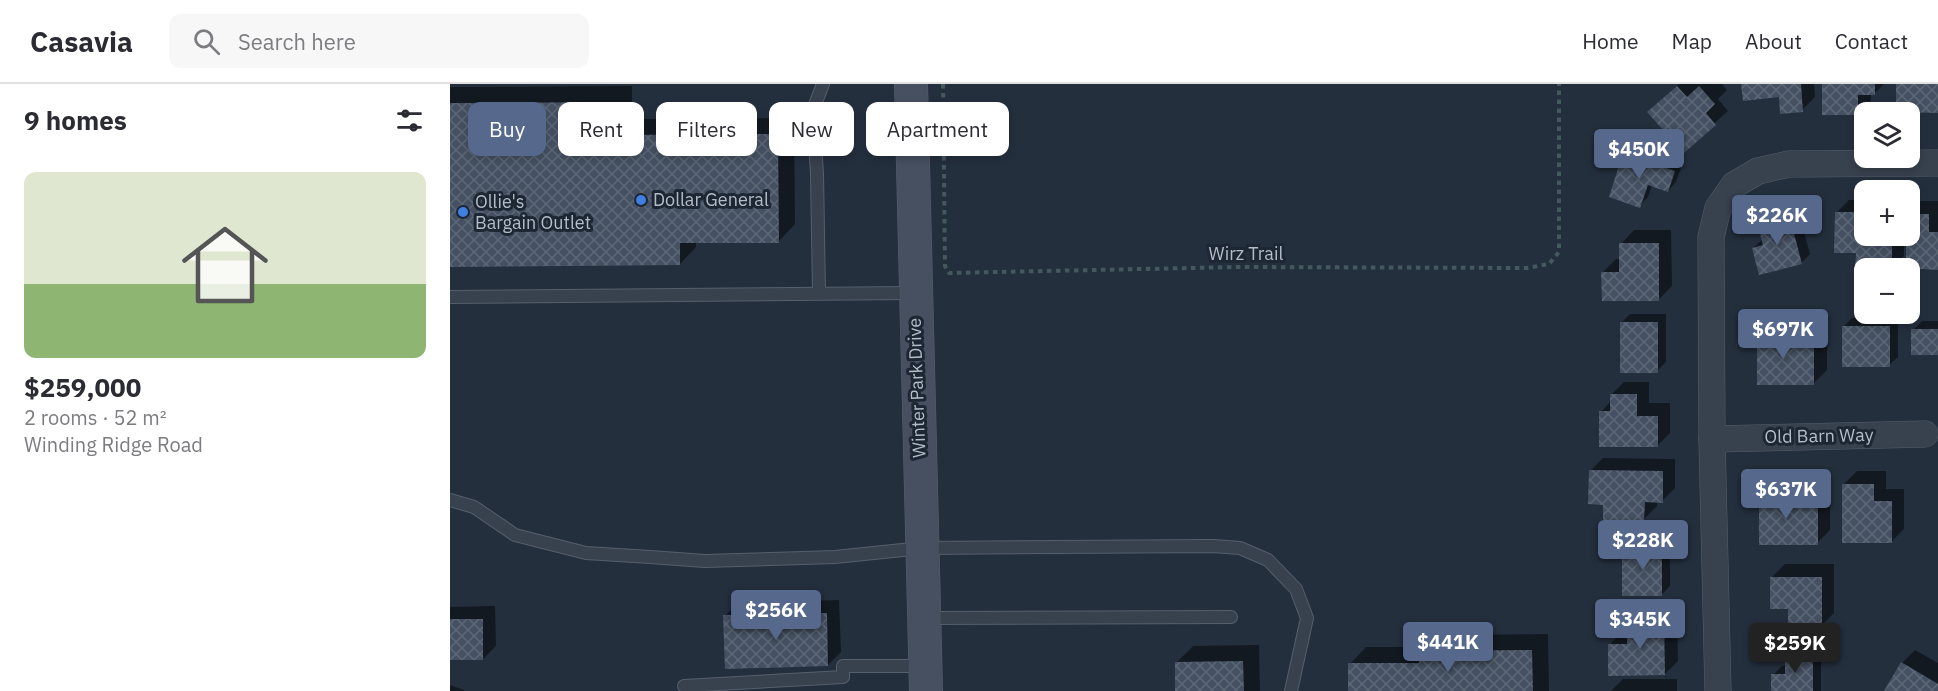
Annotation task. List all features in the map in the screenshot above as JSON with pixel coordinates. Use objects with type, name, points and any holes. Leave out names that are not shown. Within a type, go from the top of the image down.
[{"type":"street","name":"Winter Park Drive","points":[[910,84],[926,679]]},
{"type":"street","points":[[1718,691],[1712,439],[1711,237],[1718,208],[1734,185],[1758,171],[1789,164],[1938,163]]},
{"type":"street","name":"Old Barn Way","points":[[1712,439],[1925,434]]},
{"type":"lane","points":[[819,293],[817,174],[813,110],[823,84]]},
{"type":"lane","points":[[450,297],[915,293]]},
{"type":"lane","points":[[450,500],[474,507],[515,535],[586,553],[705,561],[835,557],[922,548],[1213,546],[1240,548],[1268,560],[1296,589],[1307,618],[1291,691]]},
{"type":"lane","points":[[924,618],[1231,617]]},
{"type":"lane","points":[[684,686],[843,677],[843,666],[926,679]]},
{"type":"path","name":"Wirz Trail","points":[[943,84],[945,266],[949,273],[1238,267],[1527,268],[1549,264],[1559,252],[1559,84]]},
{"type":"building","points":[[1741,84],[1801,84],[1803,112],[1780,114],[1779,97],[1743,101]]},
{"type":"building","points":[[1822,84],[1875,84],[1875,95],[1858,95],[1858,102],[1854,102],[1854,115],[1822,115]]},
{"type":"building","points":[[1896,84],[1938,84],[1938,113],[1920,113],[1920,102],[1896,102]]},
{"type":"building","points":[[1677,86],[1687,97],[1699,86],[1715,104],[1706,113],[1716,125],[1684,153],[1647,112]]},
{"type":"building","points":[[546,102],[558,102],[558,156],[644,156],[644,135],[656,135],[656,156],[757,156],[757,134],[769,134],[769,156],[778,156],[779,243],[680,243],[680,265],[450,267],[450,103],[468,103],[468,156],[546,156]]},
{"type":"building","points":[[1623,153],[1675,171],[1668,192],[1648,185],[1640,208],[1609,197]]},
{"type":"building","points":[[1835,212],[1854,212],[1854,246],[1892,246],[1892,258],[1856,258],[1856,253],[1834,253]]},
{"type":"building","points":[[1789,214],[1802,264],[1759,275],[1752,248],[1763,245],[1757,223]]},
{"type":"building","points":[[1920,214],[1929,214],[1929,232],[1938,232],[1938,270],[1920,269],[1920,258],[1906,258],[1906,246],[1920,246]]},
{"type":"building","points":[[1619,243],[1659,243],[1659,301],[1602,301],[1601,272],[1619,272]]},
{"type":"building","points":[[1620,322],[1658,322],[1658,373],[1620,373]]},
{"type":"building","points":[[1842,326],[1890,326],[1890,367],[1842,367]]},
{"type":"building","points":[[1911,329],[1938,329],[1938,355],[1911,355]]},
{"type":"building","points":[[1757,331],[1793,331],[1793,347],[1814,347],[1814,385],[1757,385]]},
{"type":"building","points":[[1610,394],[1637,394],[1637,416],[1658,416],[1658,447],[1599,447],[1599,411],[1610,411]]},
{"type":"building","points":[[1589,470],[1663,471],[1663,503],[1645,502],[1644,521],[1603,520],[1603,505],[1588,504]]},
{"type":"building","points":[[1842,484],[1874,484],[1874,501],[1892,501],[1892,543],[1842,543]]},
{"type":"building","points":[[1759,486],[1784,486],[1784,503],[1818,503],[1818,545],[1759,545]]},
{"type":"building","points":[[1631,543],[1662,543],[1662,596],[1622,596],[1622,558],[1631,558]]},
{"type":"building","points":[[1770,577],[1822,577],[1822,628],[1788,628],[1788,609],[1770,609]]},
{"type":"building","points":[[827,613],[828,666],[725,669],[723,615]]},
{"type":"building","points":[[1627,618],[1664,618],[1665,675],[1608,676],[1608,644],[1627,644]]},
{"type":"building","points":[[450,619],[483,619],[483,660],[450,660]]},
{"type":"building","points":[[1532,650],[1533,691],[1348,691],[1348,663],[1419,663],[1419,651]]},
{"type":"building","points":[[1785,653],[1813,653],[1813,691],[1771,691],[1771,674],[1785,674]]},
{"type":"building","points":[[1243,661],[1244,691],[1175,691],[1175,662]]},
{"type":"building","points":[[1901,662],[1938,684],[1938,691],[1884,691]]},
{"type":"place","name":"Dollar General","points":[[641,200]]},
{"type":"place","name":"Ollie's Bargain Outlet","points":[[463,212]]}]
